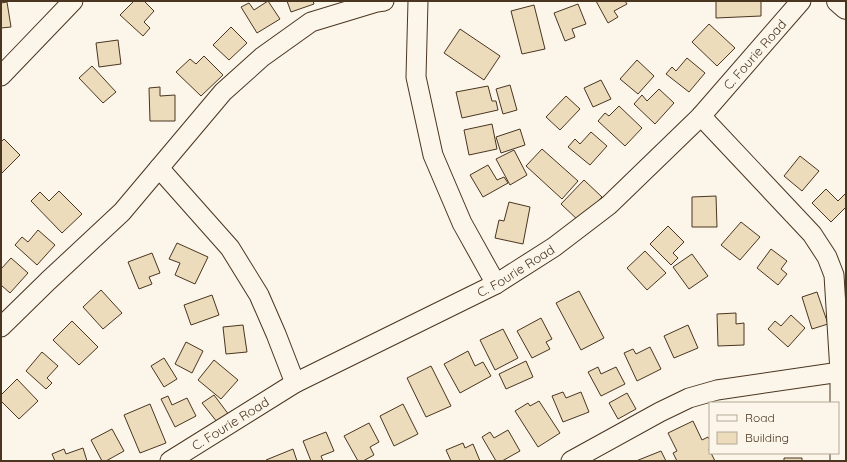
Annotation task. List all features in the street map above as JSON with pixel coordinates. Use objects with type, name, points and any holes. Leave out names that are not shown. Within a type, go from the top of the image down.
[{"type":"main road","points":[[838,1],[846,8]]},
{"type":"street","points":[[1,76],[73,1]]},
{"type":"street","points":[[1,327],[122,212],[223,92],[262,57],[311,22],[384,1]]},
{"type":"street","points":[[418,1],[416,76],[434,155],[462,223],[496,284]]},
{"type":"street","name":"C. Fourie Road","points":[[170,461],[295,383],[496,284],[554,248],[609,205],[701,116],[801,1]]},
{"type":"street","points":[[701,116],[812,234],[827,257],[834,275],[840,372],[840,461]]},
{"type":"street","points":[[159,168],[230,248],[259,295],[295,383]]},
{"type":"street","points":[[571,461],[660,412],[689,398],[717,390],[840,372]]},
{"type":"building","points":[[134,1],[144,1],[154,11],[144,22],[150,28],[143,36],[120,15]]},
{"type":"building","points":[[268,1],[280,19],[257,33],[241,7],[249,3],[254,10]]},
{"type":"building","points":[[287,1],[313,1],[314,4],[291,12]]},
{"type":"building","points":[[596,1],[625,1],[627,4],[614,11],[618,17],[608,23]]},
{"type":"building","points":[[716,1],[761,1],[761,16],[716,18]]},
{"type":"building","points":[[7,2],[11,27],[1,28],[1,3]]},
{"type":"building","points":[[578,4],[586,24],[572,29],[575,37],[565,41],[554,13]]},
{"type":"building","points":[[534,5],[545,49],[522,54],[511,11]]},
{"type":"building","points":[[709,24],[735,48],[717,66],[692,42]]},
{"type":"building","points":[[231,27],[247,43],[229,60],[213,45]]},
{"type":"building","points":[[460,29],[500,56],[484,80],[444,53]]},
{"type":"building","points":[[118,40],[121,64],[99,67],[96,43]]},
{"type":"building","points":[[204,56],[223,75],[201,96],[176,72],[190,59],[196,64]]},
{"type":"building","points":[[687,58],[705,73],[689,92],[666,74],[672,67],[676,71]]},
{"type":"building","points":[[637,60],[654,76],[638,94],[620,79]]},
{"type":"building","points":[[92,66],[116,92],[103,103],[79,78]]},
{"type":"building","points":[[601,80],[611,99],[593,107],[584,88]]},
{"type":"building","points":[[510,85],[517,110],[503,114],[496,89]]},
{"type":"building","points":[[488,86],[492,101],[496,101],[498,110],[462,118],[456,92]]},
{"type":"building","points":[[160,87],[160,96],[175,95],[175,121],[150,121],[149,88]]},
{"type":"building","points":[[659,89],[674,103],[655,124],[634,104],[642,95],[647,101]]},
{"type":"building","points":[[566,96],[580,109],[560,130],[546,117]]},
{"type":"building","points":[[619,106],[642,128],[625,146],[598,121],[605,113],[609,116]]},
{"type":"building","points":[[492,124],[497,149],[469,155],[464,130]]},
{"type":"building","points":[[520,129],[525,145],[501,153],[496,137]]},
{"type":"building","points":[[591,132],[607,146],[590,165],[568,147],[575,139],[580,144]]},
{"type":"building","points":[[4,139],[20,155],[1,174],[1,142]]},
{"type":"building","points":[[542,149],[578,181],[562,199],[526,166]]},
{"type":"building","points":[[514,150],[527,175],[510,185],[496,159]]},
{"type":"building","points":[[800,156],[819,171],[802,191],[784,176]]},
{"type":"building","points":[[488,165],[497,180],[504,177],[508,183],[483,197],[470,175]]},
{"type":"building","points":[[584,180],[602,197],[579,221],[561,204]]},
{"type":"building","points":[[826,189],[838,201],[845,194],[846,195],[846,207],[831,222],[812,203]]},
{"type":"building","points":[[59,191],[82,214],[62,233],[31,201],[40,192],[49,201]]},
{"type":"building","points":[[716,196],[717,227],[692,227],[692,197]]},
{"type":"building","points":[[509,202],[530,207],[523,244],[495,238],[499,220],[504,221]]},
{"type":"building","points":[[741,222],[760,237],[740,260],[721,245]]},
{"type":"building","points":[[668,226],[684,242],[673,253],[678,258],[671,265],[650,244]]},
{"type":"building","points":[[38,230],[55,245],[37,265],[15,245],[22,237],[28,242]]},
{"type":"building","points":[[177,243],[208,257],[195,284],[175,275],[180,263],[169,259]]},
{"type":"building","points":[[771,249],[787,261],[781,269],[787,274],[778,285],[757,268]]},
{"type":"building","points":[[645,251],[666,273],[647,290],[627,268]]},
{"type":"building","points":[[152,253],[160,273],[149,277],[152,284],[139,289],[128,262]]},
{"type":"building","points":[[692,254],[708,276],[689,289],[673,267]]},
{"type":"building","points":[[11,258],[28,273],[10,293],[1,285],[1,269]]},
{"type":"building","points":[[101,290],[122,313],[103,329],[83,307]]},
{"type":"building","points":[[579,291],[604,338],[581,350],[556,303]]},
{"type":"building","points":[[817,292],[828,324],[812,329],[802,297]]},
{"type":"building","points":[[212,295],[219,315],[191,325],[184,305]]},
{"type":"building","points":[[736,313],[736,324],[744,323],[744,345],[718,346],[717,314]]},
{"type":"building","points":[[791,315],[805,328],[788,347],[768,329],[775,321],[781,326]]},
{"type":"building","points":[[541,318],[552,339],[546,342],[550,349],[532,358],[517,331]]},
{"type":"building","points":[[72,321],[98,347],[79,365],[53,340]]},
{"type":"building","points":[[243,325],[247,352],[226,354],[223,327]]},
{"type":"building","points":[[688,325],[698,348],[674,358],[664,336]]},
{"type":"building","points":[[503,329],[518,358],[495,370],[480,340]]},
{"type":"building","points":[[186,342],[203,351],[192,373],[175,364]]},
{"type":"building","points":[[650,347],[661,369],[637,381],[624,353],[633,349],[636,354]]},
{"type":"building","points":[[468,351],[475,366],[483,362],[491,376],[460,393],[444,364]]},
{"type":"building","points":[[42,352],[58,366],[47,378],[52,383],[46,389],[26,371]]},
{"type":"building","points":[[164,358],[177,379],[164,387],[151,366]]},
{"type":"building","points":[[214,360],[238,380],[221,399],[198,380]]},
{"type":"building","points":[[526,361],[533,377],[506,389],[499,374]]},
{"type":"building","points":[[431,366],[451,406],[426,417],[407,378]]},
{"type":"building","points":[[598,367],[601,374],[616,367],[625,384],[601,396],[588,372]]},
{"type":"building","points":[[17,379],[38,401],[19,419],[1,401],[1,395]]},
{"type":"building","points":[[563,392],[566,398],[581,392],[589,412],[563,422],[552,396]]},
{"type":"building","points":[[627,393],[636,409],[618,419],[609,403]]},
{"type":"building","points":[[214,395],[232,419],[221,427],[202,403]]},
{"type":"building","points":[[168,396],[172,405],[187,398],[196,416],[175,427],[161,399]]},
{"type":"building","points":[[539,401],[560,433],[538,447],[515,411],[528,403],[530,406]]},
{"type":"building","points":[[150,404],[166,443],[140,453],[124,415]]},
{"type":"building","points":[[403,404],[418,434],[394,446],[380,416]]},
{"type":"building","points":[[693,421],[702,440],[708,437],[709,438],[709,454],[712,454],[715,461],[677,461],[673,453],[677,451],[668,433]]},
{"type":"building","points":[[369,423],[379,442],[370,447],[374,455],[363,461],[358,461],[344,436]]},
{"type":"building","points":[[112,429],[124,451],[106,461],[102,461],[91,440]]},
{"type":"building","points":[[508,430],[520,451],[502,461],[496,461],[482,437],[490,432],[494,438]]},
{"type":"building","points":[[326,432],[334,451],[321,456],[323,461],[311,461],[303,441]]},
{"type":"building","points":[[463,443],[465,448],[473,444],[480,461],[451,461],[446,450]]},
{"type":"building","points":[[83,448],[87,461],[55,461],[52,454],[64,449],[66,454]]},
{"type":"building","points":[[293,449],[297,461],[266,460]]},
{"type":"building","points":[[661,451],[666,461],[636,461]]},
{"type":"building","points":[[784,458],[802,458],[802,461],[784,461]]}]
